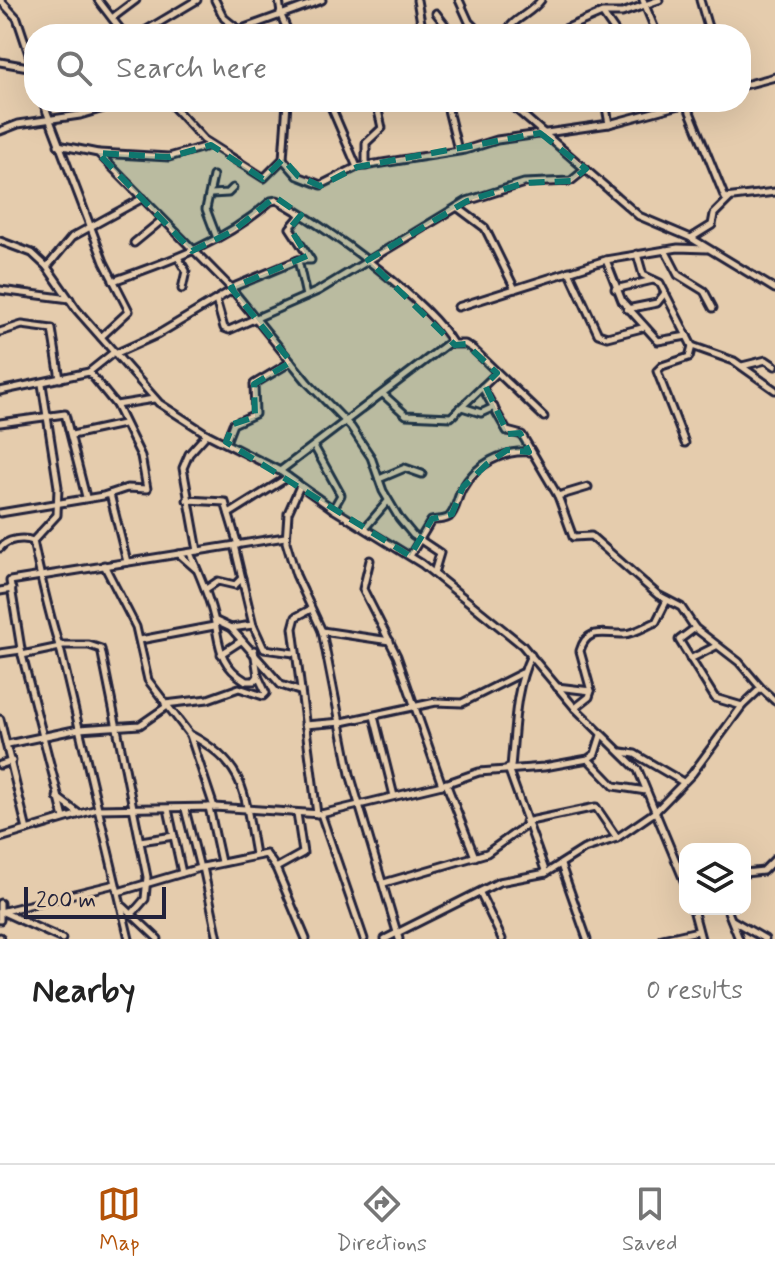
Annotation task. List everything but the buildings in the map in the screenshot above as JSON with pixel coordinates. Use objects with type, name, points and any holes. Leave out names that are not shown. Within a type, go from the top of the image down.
[{"type":"street","points":[[0,0],[17,18],[24,39]]},
{"type":"street","points":[[98,0],[116,24]]},
{"type":"street","points":[[112,18],[136,0]]},
{"type":"street","points":[[157,24],[197,0]]},
{"type":"street","points":[[215,0],[224,18],[232,24]]},
{"type":"street","points":[[279,0],[285,24]]},
{"type":"street","points":[[260,24],[322,0]]},
{"type":"street","points":[[418,0],[422,24]]},
{"type":"street","points":[[459,0],[471,24]]},
{"type":"street","points":[[512,24],[532,13],[541,0]]},
{"type":"street","points":[[576,24],[602,13],[622,13],[644,2],[659,0]]},
{"type":"street","points":[[700,0],[707,24]]},
{"type":"street","points":[[644,2],[653,24]]},
{"type":"street","points":[[436,13],[444,24]]},
{"type":"street","points":[[602,13],[610,24]]},
{"type":"street","points":[[0,62],[24,66]]},
{"type":"street","points":[[751,83],[775,77]]},
{"type":"street","points":[[46,112],[129,314],[101,337]]},
{"type":"street","points":[[0,131],[18,124],[49,121],[85,112]]},
{"type":"street","points":[[179,112],[211,145],[264,178],[283,159],[286,112]]},
{"type":"street","points":[[333,112],[357,167]]},
{"type":"street","points":[[366,166],[366,143],[382,128],[378,112]]},
{"type":"street","points":[[448,112],[458,150]]},
{"type":"street","points":[[518,112],[639,216],[693,239],[775,289]]},
{"type":"street","points":[[607,112],[609,124]]},
{"type":"street","points":[[283,159],[298,176],[321,185],[357,167],[540,133],[609,124],[654,112]]},
{"type":"street","points":[[691,112],[725,198],[775,192]]},
{"type":"street","points":[[58,145],[98,153],[169,157],[211,145]]},
{"type":"street","points":[[98,153],[232,289],[346,423],[371,457],[388,501],[420,541],[440,554],[434,573]]},
{"type":"street","points":[[216,300],[226,330],[306,296],[456,207],[505,187],[571,181],[586,169]]},
{"type":"street","points":[[213,176],[206,209],[217,238]]},
{"type":"street","points":[[211,194],[228,193],[233,188]]},
{"type":"street","points":[[47,267],[72,237],[143,198]]},
{"type":"street","points":[[693,239],[711,226],[714,214],[730,198]]},
{"type":"street","points":[[113,281],[179,259],[246,222],[273,199],[368,260],[431,316],[455,345],[466,344],[544,417]]},
{"type":"street","points":[[456,207],[485,228],[515,289]]},
{"type":"street","points":[[0,391],[89,372],[115,353],[157,335],[232,289],[298,260],[311,260],[290,228],[301,215]]},
{"type":"street","points":[[134,243],[162,220]]},
{"type":"street","points":[[693,239],[697,249]]},
{"type":"street","points":[[0,241],[32,253],[47,267],[101,337],[155,399],[207,434],[280,471],[333,509],[410,556],[531,655],[575,708],[638,770],[679,869]]},
{"type":"street","points":[[458,307],[606,260],[665,250],[708,249]]},
{"type":"street","points":[[665,250],[678,275],[704,291],[713,308]]},
{"type":"street","points":[[637,254],[643,275],[656,279],[692,346],[742,366],[775,390]]},
{"type":"street","points":[[179,259],[186,271],[182,289]]},
{"type":"street","points":[[298,260],[306,296]]},
{"type":"street","points":[[606,260],[615,289],[643,328],[658,341],[687,336]]},
{"type":"street","points":[[569,271],[598,334],[607,337],[643,328]]},
{"type":"street","points":[[615,289],[656,279]]},
{"type":"street","points":[[0,290],[70,299]]},
{"type":"street","points":[[627,309],[657,303],[665,293]]},
{"type":"street","points":[[0,332],[22,325],[52,329],[60,379]]},
{"type":"street","points":[[280,471],[315,448],[452,341]]},
{"type":"street","points":[[685,443],[657,371],[662,366],[689,357],[692,346]]},
{"type":"street","points":[[742,366],[766,360],[775,366]]},
{"type":"street","points":[[226,442],[233,424],[255,414],[254,384],[291,362]]},
{"type":"street","points":[[0,513],[110,494],[127,488],[147,489],[141,456],[116,405],[89,372]]},
{"type":"street","points":[[383,394],[410,416],[451,417],[497,373]]},
{"type":"street","points":[[33,541],[54,520],[60,502],[42,384]]},
{"type":"street","points":[[482,387],[507,431],[520,433],[558,496],[573,537],[591,536],[667,600],[681,607],[695,628],[739,662],[775,701]]},
{"type":"street","points":[[116,405],[155,399]]},
{"type":"street","points":[[462,407],[481,413],[494,407]]},
{"type":"street","points":[[0,423],[65,414],[86,497]]},
{"type":"street","points":[[72,435],[123,424]]},
{"type":"street","points":[[198,551],[187,500],[185,460],[207,434]]},
{"type":"street","points":[[315,448],[341,495],[333,509]]},
{"type":"street","points":[[410,556],[431,521],[446,520],[452,514],[463,487],[487,464],[507,451],[529,452]]},
{"type":"street","points":[[379,479],[403,469],[422,474]]},
{"type":"street","points":[[229,514],[288,477]]},
{"type":"street","points":[[300,486],[288,513],[285,537],[296,575],[322,631],[350,774],[398,936]]},
{"type":"street","points":[[558,496],[588,487]]},
{"type":"street","points":[[110,494],[127,562]]},
{"type":"street","points":[[187,500],[222,501],[229,514],[253,625],[264,649],[294,653]]},
{"type":"street","points":[[365,528],[388,501]]},
{"type":"street","points":[[64,818],[21,652],[10,581],[285,537]]},
{"type":"street","points":[[0,548],[4,543],[23,538],[33,541]]},
{"type":"street","points":[[33,541],[115,884],[124,906],[129,939]]},
{"type":"street","points":[[190,553],[206,589],[221,654],[241,678],[254,681],[258,676]]},
{"type":"street","points":[[179,554],[196,569]]},
{"type":"street","points":[[370,560],[363,589],[390,641],[475,857]]},
{"type":"street","points":[[104,565],[140,640],[148,680],[190,735],[215,748],[243,783],[255,854]]},
{"type":"street","points":[[206,589],[218,581],[235,585],[242,578]]},
{"type":"street","points":[[0,591],[12,589]]},
{"type":"street","points":[[575,708],[589,697],[591,691],[580,651],[586,639],[602,631],[628,634],[656,622],[667,600]]},
{"type":"street","points":[[311,609],[296,617],[294,653],[299,691],[319,814],[364,939]]},
{"type":"street","points":[[140,640],[215,623],[231,628],[253,625]]},
{"type":"street","points":[[231,628],[241,641],[254,650],[281,685],[299,691]]},
{"type":"street","points":[[695,628],[679,640],[690,659],[715,698],[742,706]]},
{"type":"street","points":[[322,631],[390,641]]},
{"type":"street","points":[[221,654],[241,641]]},
{"type":"street","points":[[0,653],[59,646],[99,646],[119,726],[121,757],[134,808],[147,883],[145,899],[132,914]]},
{"type":"street","points":[[690,659],[717,646]]},
{"type":"street","points":[[8,744],[79,729],[143,724],[165,706],[208,699],[233,688],[263,696],[266,693],[258,676],[254,650]]},
{"type":"street","points":[[531,655],[522,673],[509,767],[526,823],[546,873]]},
{"type":"street","points":[[305,725],[342,722],[436,702],[462,703],[522,673]]},
{"type":"street","points":[[557,687],[591,691]]},
{"type":"street","points":[[385,939],[398,936],[508,879],[546,873],[584,849],[617,838],[655,812],[683,782],[742,706],[761,688]]},
{"type":"street","points":[[374,716],[394,796]]},
{"type":"street","points":[[0,719],[27,830]]},
{"type":"street","points":[[190,735],[211,807],[221,862]]},
{"type":"street","points":[[0,838],[97,809],[211,807],[319,814],[444,784],[479,772],[509,767],[544,767],[588,759],[595,754],[601,735]]},
{"type":"street","points":[[621,752],[635,754],[683,782]]},
{"type":"street","points":[[588,759],[614,786],[646,791]]},
{"type":"street","points":[[0,765],[12,761]]},
{"type":"street","points":[[57,797],[79,813]]},
{"type":"street","points":[[384,883],[493,851],[526,823],[596,807],[617,838]]},
{"type":"street","points":[[168,809],[182,873]]},
{"type":"street","points":[[185,809],[218,939]]},
{"type":"street","points":[[276,868],[303,853],[297,812]]},
{"type":"street","points":[[140,841],[174,836]]},
{"type":"street","points":[[118,892],[221,862],[255,854],[268,855],[306,939]]},
{"type":"street","points":[[751,872],[763,871],[775,859]]},
{"type":"street","points":[[561,865],[587,939]]},
{"type":"street","points":[[1,911],[115,884]]},
{"type":"street","points":[[480,893],[502,939]]},
{"type":"street","points":[[0,903],[0,920]]},
{"type":"street","points":[[124,906],[158,939]]},
{"type":"street","points":[[1,911],[62,939]]},
{"type":"street","points":[[662,939],[700,936],[695,915]]},
{"type":"street","points":[[730,915],[739,939]]},
{"type":"street","points":[[732,920],[765,939]]},
{"type":"highlighted area","points":[[540,133],[586,169],[571,181],[524,183],[467,201],[368,260],[455,345],[466,344],[497,373],[485,385],[508,434],[520,433],[529,452],[507,450],[487,464],[463,487],[452,514],[432,519],[410,556],[226,442],[233,424],[255,417],[254,384],[291,362],[231,288],[307,256],[290,228],[301,215],[275,197],[233,231],[192,251],[98,153],[169,157],[211,145],[263,179],[283,159],[298,176],[320,186],[357,167]]}]
